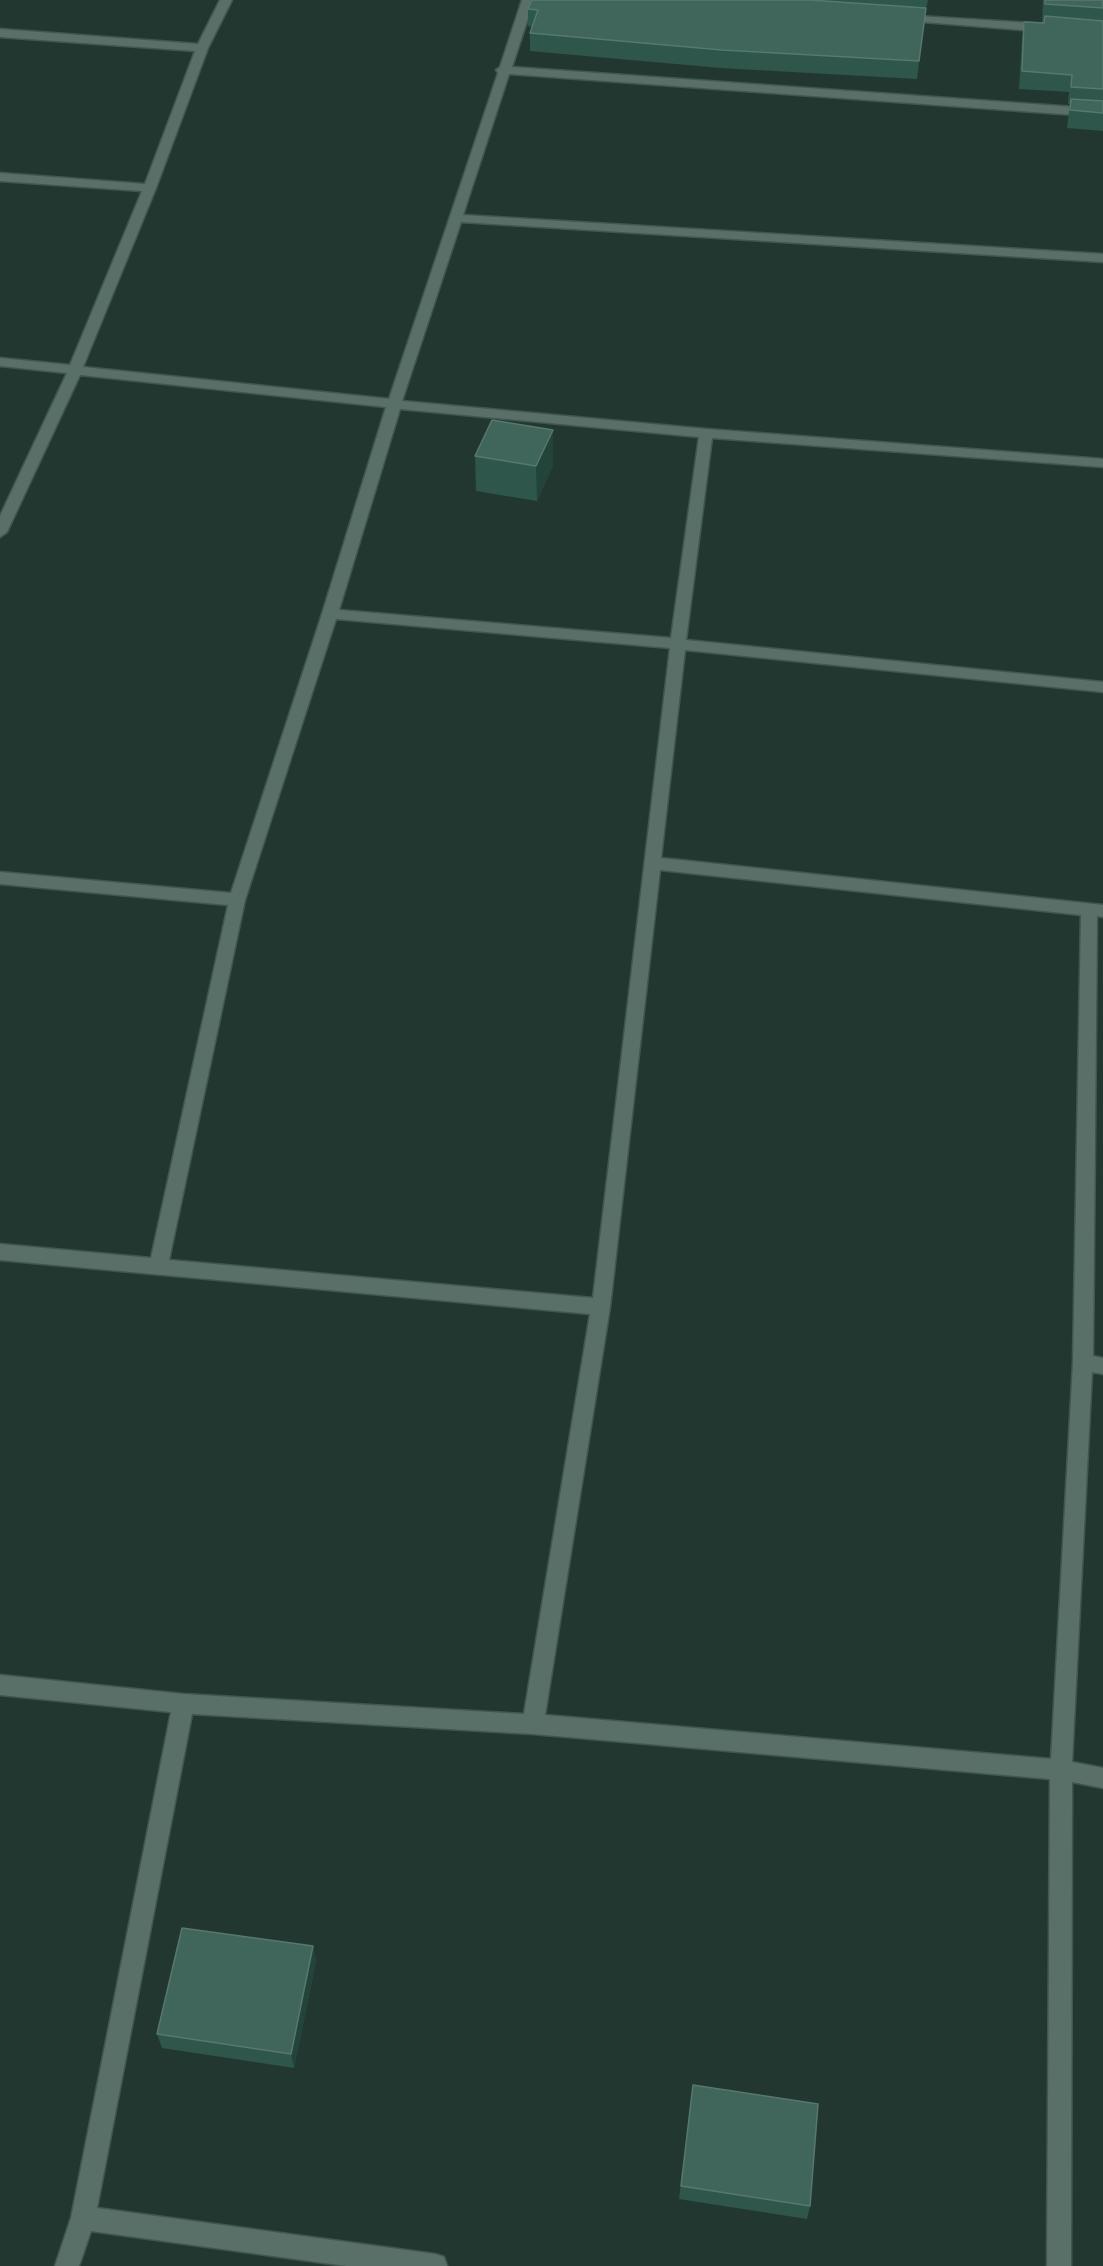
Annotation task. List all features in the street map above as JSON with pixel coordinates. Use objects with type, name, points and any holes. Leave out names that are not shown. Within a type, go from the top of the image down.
[{"type":"street","points":[[0,532],[76,368],[150,188],[202,48],[226,0]]},
{"type":"street","points":[[159,1265],[237,900],[330,614],[394,404],[502,70],[528,0]]},
{"type":"street","points":[[888,17],[1055,29]]},
{"type":"street","points":[[0,33],[202,48]]},
{"type":"street","points":[[502,70],[1103,113]]},
{"type":"street","points":[[0,177],[150,188]]},
{"type":"street","points":[[456,218],[1103,258]]},
{"type":"street","points":[[0,362],[76,368],[394,404],[706,433],[1103,463]]},
{"type":"street","points":[[533,1724],[601,1307],[678,644],[706,433]]},
{"type":"street","points":[[330,614],[678,644],[1103,687]]},
{"type":"street","points":[[653,863],[1096,911],[1093,1365],[1061,1770],[1059,2266]]},
{"type":"street","points":[[0,878],[237,900]]},
{"type":"street","points":[[0,1252],[601,1307]]},
{"type":"street","points":[[0,1685],[183,1704],[533,1724],[1061,1770],[1103,1778]]},
{"type":"street","points":[[67,2266],[83,2218],[183,1704]]},
{"type":"street","points":[[83,2218],[435,2266]]},
{"type":"building","points":[[532,0],[810,0],[926,8],[919,61],[722,50],[530,33],[538,10],[528,9]]},
{"type":"building","points":[[1045,0],[1103,0],[1103,8],[1045,4]]},
{"type":"building","points":[[1045,16],[1103,21],[1103,89],[1071,87],[1072,75],[1022,71],[1024,22],[1044,23]]},
{"type":"building","points":[[1071,99],[1103,101],[1103,113],[1070,110]]},
{"type":"building","points":[[492,420],[553,430],[536,466],[475,456]]},
{"type":"building","points":[[182,1928],[313,1946],[291,2054],[157,2034]]},
{"type":"building","points":[[693,2085],[818,2104],[810,2206],[681,2186]]}]
